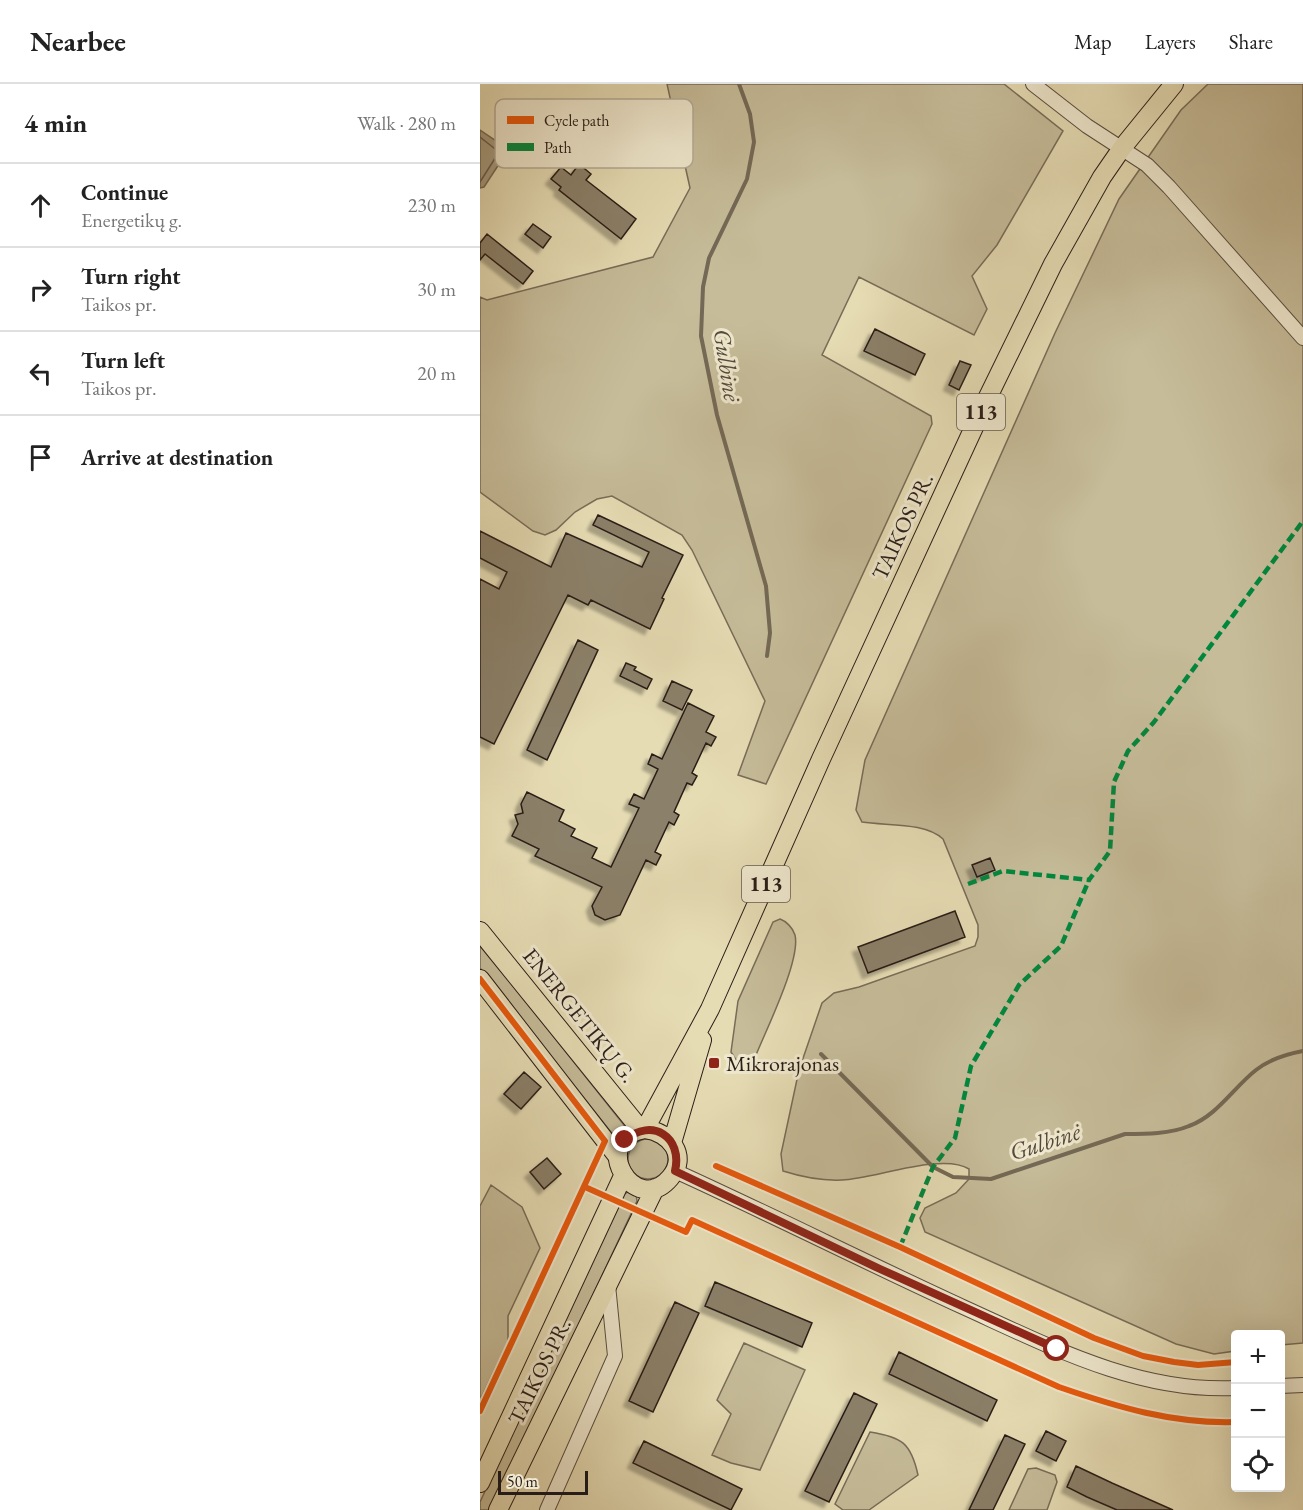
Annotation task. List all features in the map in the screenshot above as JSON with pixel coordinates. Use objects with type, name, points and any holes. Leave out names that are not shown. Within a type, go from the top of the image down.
[{"type":"main road","name":"TAIKOS PR.","points":[[618,1157],[625,1140],[632,1134],[643,1130],[710,1009],[821,759],[987,399],[1078,218],[1122,148],[1174,84]]},
{"type":"main road","name":"ENERGETIKŲ G.","points":[[480,931],[643,1130]]},
{"type":"main road","points":[[480,980],[618,1157],[623,1176],[637,1187],[655,1188]]},
{"type":"main road","name":"TAIKOS PR.","points":[[498,1510],[655,1188],[670,1178],[675,1171],[677,1161],[672,1143],[710,1009]]},
{"type":"main road","points":[[643,1130],[656,1130],[672,1143]]},
{"type":"main road","name":"TAIKOS PR.","points":[[480,1483],[623,1176]]},
{"type":"street","points":[[1033,84],[1087,126],[1147,165],[1303,338]]},
{"type":"street","points":[[675,1171],[880,1269],[1075,1357],[1109,1369],[1161,1382],[1194,1387],[1231,1388]]},
{"type":"street","points":[[547,1510],[615,1356],[608,1285]]},
{"type":"street","points":[[1285,1386],[1303,1385]]},
{"type":"shaded area","points":[[667,84],[1004,84],[1063,131],[997,245],[972,276],[987,309],[974,335],[859,277],[822,355],[931,416],[932,424],[766,784],[738,775],[765,701],[692,550],[682,535],[612,496],[597,499],[575,512],[556,530],[545,535],[533,531],[480,492],[480,297],[487,300],[653,257],[690,188],[686,168],[693,168],[693,99],[670,99]]},
{"type":"shaded area","points":[[1208,84],[1303,84],[1303,1343],[1285,1345],[1285,1330],[1231,1330],[1231,1352],[1214,1354],[1176,1344],[925,1232],[920,1218],[925,1208],[956,1193],[969,1179],[969,1169],[942,1163],[856,1179],[826,1180],[783,1171],[781,1154],[799,1070],[822,1003],[834,993],[859,987],[975,946],[978,925],[943,839],[916,827],[862,822],[856,810],[865,760],[1055,333],[1119,199],[1181,110]]},
{"type":"shaded area","points":[[780,919],[789,925],[795,935],[793,961],[756,1055],[746,1062],[736,1060],[731,1052],[738,1001],[773,922]]},
{"type":"shaded area","points":[[480,944],[624,1125],[625,1129],[618,1137],[614,1136],[480,968]]},
{"type":"shaded area","points":[[648,1139],[656,1140],[662,1145],[667,1151],[667,1167],[662,1173],[656,1178],[648,1179],[640,1178],[634,1173],[629,1167],[628,1159],[629,1151],[634,1145],[640,1140]]},
{"type":"shaded area","points":[[491,1185],[522,1207],[540,1248],[508,1316],[508,1341],[480,1400],[480,1206]]},
{"type":"shaded area","points":[[630,1191],[636,1194],[637,1201],[492,1510],[480,1510],[480,1502],[624,1194]]},
{"type":"shaded area","points":[[744,1343],[805,1370],[760,1470],[731,1463],[712,1455],[731,1414],[717,1400]]},
{"type":"shaded area","points":[[870,1432],[890,1436],[903,1443],[912,1455],[918,1475],[869,1510],[843,1510],[835,1504]]},
{"type":"shaded area","points":[[1036,1468],[1055,1475],[1057,1482],[1047,1510],[1009,1510],[1028,1469]]},
{"type":"water","points":[[480,130],[495,140],[496,168],[484,187],[480,188]]},
{"type":"building","points":[[560,168],[571,175],[576,168],[584,168],[591,174],[586,180],[636,219],[621,239],[559,190],[561,187],[551,179]]},
{"type":"building","points":[[533,224],[551,237],[543,248],[525,234]]},
{"type":"building","points":[[487,234],[533,271],[523,284],[485,254],[480,260],[480,243]]},
{"type":"building","points":[[875,329],[925,354],[915,375],[864,351]]},
{"type":"building","points":[[960,361],[971,365],[959,390],[949,385]]},
{"type":"building","points":[[598,515],[683,555],[662,598],[664,599],[650,629],[591,600],[588,605],[568,595],[494,744],[480,737],[480,579],[499,589],[507,572],[480,558],[480,531],[551,567],[566,533],[642,567],[649,552],[593,525]]},
{"type":"building","points":[[578,640],[598,650],[547,760],[527,750]]},
{"type":"building","points":[[626,663],[636,667],[634,670],[652,679],[647,689],[620,676]]},
{"type":"building","points":[[672,681],[692,690],[682,710],[663,701]]},
{"type":"building","points":[[688,703],[714,716],[706,732],[716,737],[711,746],[706,743],[692,773],[697,776],[692,785],[687,783],[674,812],[679,815],[674,825],[669,822],[655,852],[661,855],[656,865],[646,860],[620,915],[605,920],[595,915],[592,906],[602,887],[535,856],[539,849],[512,836],[518,824],[515,815],[523,813],[521,804],[527,792],[564,810],[559,821],[575,829],[571,836],[597,848],[592,858],[611,867],[639,808],[629,804],[634,794],[644,799],[658,769],[648,764],[652,754],[662,759]]},
{"type":"building","points":[[990,858],[995,870],[977,877],[972,865]]},
{"type":"building","points":[[955,911],[965,937],[868,973],[858,947]]},
{"type":"building","points":[[524,1072],[541,1087],[521,1109],[504,1094]]},
{"type":"building","points":[[547,1158],[561,1174],[544,1189],[530,1172]]},
{"type":"building","points":[[715,1282],[812,1323],[802,1347],[705,1306]]},
{"type":"building","points":[[675,1302],[699,1313],[653,1412],[629,1401]]},
{"type":"building","points":[[899,1352],[997,1400],[987,1421],[889,1374]]},
{"type":"building","points":[[854,1393],[877,1404],[829,1502],[805,1491]]},
{"type":"building","points":[[1046,1431],[1066,1441],[1056,1461],[1036,1451]]},
{"type":"building","points":[[1005,1435],[1025,1444],[993,1510],[969,1510]]},
{"type":"building","points":[[644,1441],[742,1489],[731,1510],[633,1463]]},
{"type":"building","points":[[1076,1466],[1173,1510],[1117,1510],[1087,1497],[1067,1487]]},
{"type":"waterway","name":"Gulbinė","points":[[739,84],[750,114],[754,142],[747,179],[709,258],[703,287],[701,336],[717,415],[766,586],[770,633],[767,656]]},
{"type":"waterway","name":"Gulbinė","points":[[821,1054],[933,1167],[953,1177],[991,1179],[1125,1134],[1149,1134],[1182,1129],[1208,1115],[1261,1066],[1303,1051]]},
{"type":"marked path","points":[[968,884],[1003,871],[1089,880],[1110,851],[1114,782],[1128,751],[1154,722],[1303,521]]},
{"type":"marked path","points":[[900,1247],[933,1167],[955,1138],[971,1066],[1019,985],[1061,946],[1089,880]]},
{"type":"cycle path","points":[[480,979],[605,1141],[480,1411]]},
{"type":"cycle path","points":[[716,1166],[900,1247],[1094,1338],[1143,1356],[1174,1362],[1198,1365],[1231,1362]]},
{"type":"cycle path","points":[[585,1187],[686,1232],[692,1220],[1059,1387],[1146,1413],[1190,1420],[1231,1422]]},
{"type":"place","name":"Mikrorajonas","points":[[714,1063]]},
{"type":"route","points":[[625,1140],[641,1130],[656,1130],[672,1143],[677,1161],[675,1171],[880,1269],[1057,1349]]}]
